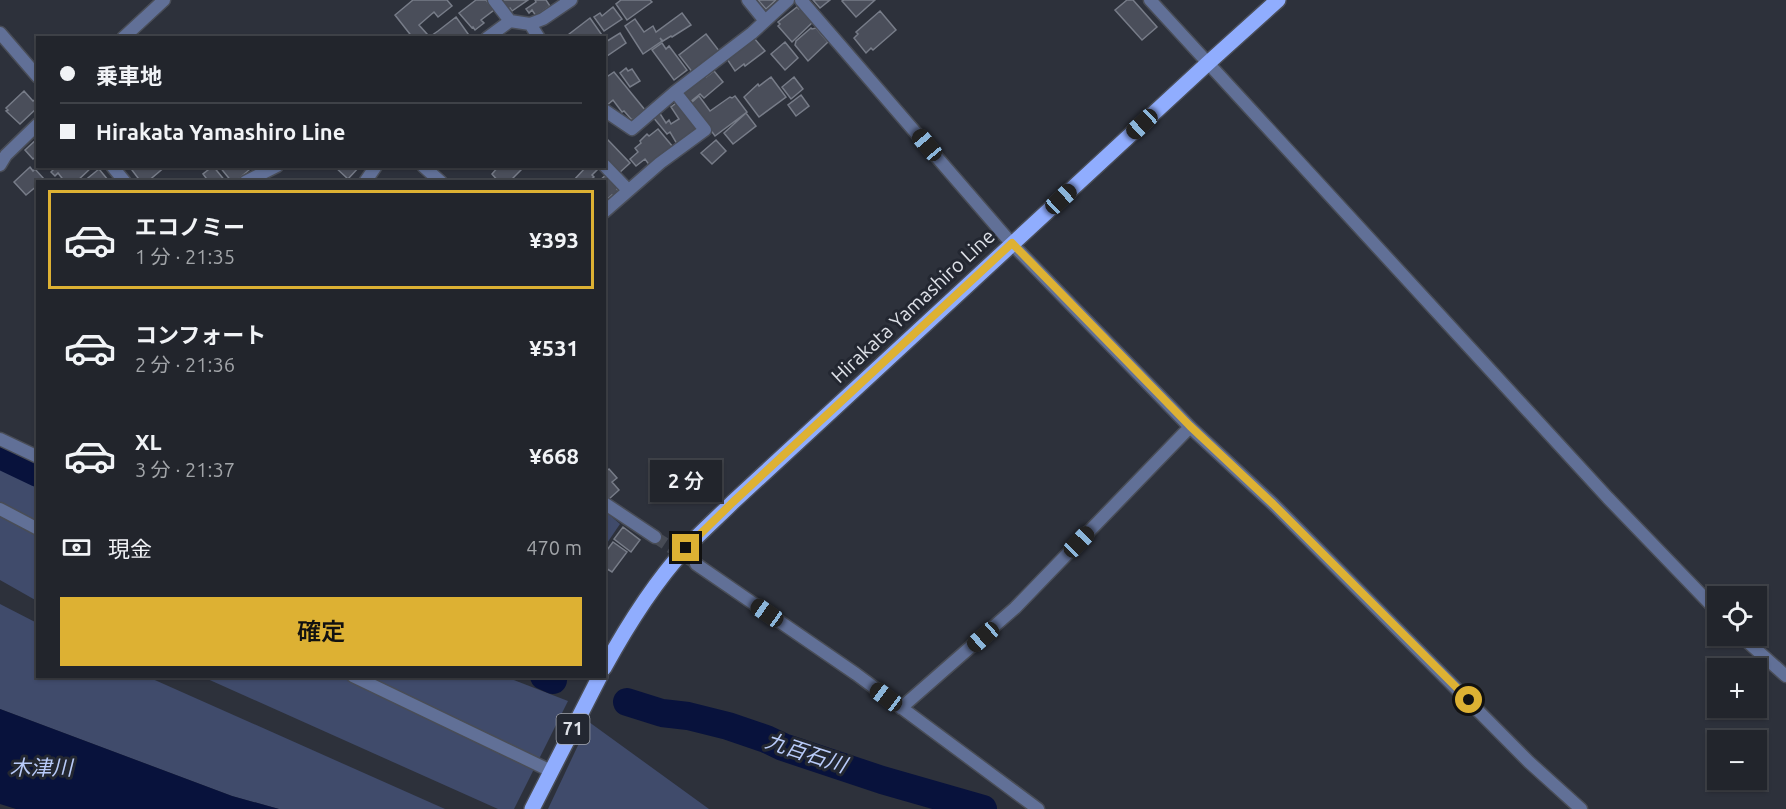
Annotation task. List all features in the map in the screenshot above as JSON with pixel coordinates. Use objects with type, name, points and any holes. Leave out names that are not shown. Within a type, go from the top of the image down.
[{"type":"main road","name":"Hirakata Yamashiro Line","points":[[606,664],[650,593],[686,548],[1012,243],[1278,0]]},
{"type":"main road","name":"71","points":[[532,809],[599,678]]},
{"type":"street","points":[[125,36],[164,0]]},
{"type":"street","points":[[494,0],[510,21],[530,24],[543,19],[571,0]]},
{"type":"street","points":[[748,0],[765,21]]},
{"type":"street","points":[[606,111],[632,129],[675,92],[752,33],[788,0]]},
{"type":"street","points":[[801,0],[1012,243],[1190,426],[1273,504],[1530,762],[1581,809]]},
{"type":"street","points":[[1150,0],[1608,498],[1707,601]]},
{"type":"street","points":[[490,36],[510,21]]},
{"type":"street","points":[[530,24],[538,36]]},
{"type":"street","points":[[0,33],[36,75]]},
{"type":"street","points":[[606,210],[660,163],[705,130],[675,92]]},
{"type":"street","points":[[0,165],[6,155],[36,126]]},
{"type":"street","points":[[606,167],[628,190]]},
{"type":"street","points":[[114,168],[123,180]]},
{"type":"street","points":[[249,180],[274,168]]},
{"type":"street","points":[[425,168],[439,180]]},
{"type":"street","points":[[902,708],[1016,608],[1190,426]]},
{"type":"street","points":[[0,439],[36,456]]},
{"type":"street","points":[[606,504],[654,537]]},
{"type":"street","points":[[0,509],[36,528]]},
{"type":"street","points":[[696,564],[856,674],[1038,809]]},
{"type":"street","points":[[1752,646],[1786,676]]},
{"type":"street","points":[[357,678],[549,776]]},
{"type":"shaded area","points":[[0,463],[36,483],[36,600],[0,580]]},
{"type":"shaded area","points":[[606,512],[620,524],[606,545]]},
{"type":"shaded area","points":[[0,604],[36,622],[36,678],[150,678],[445,809],[279,809],[232,796],[0,709]]},
{"type":"shaded area","points":[[205,678],[509,678],[568,701],[514,809],[498,809]]},
{"type":"shaded area","points":[[589,722],[709,809],[548,809]]},
{"type":"water","name":"木津川","points":[[0,709],[232,796],[279,809],[16,809],[0,804]]},
{"type":"building","points":[[413,0],[447,0],[452,6],[438,17],[434,12],[419,25],[427,34],[424,36],[411,36],[395,15]]},
{"type":"building","points":[[476,0],[486,0],[494,10],[481,20],[484,23],[475,30],[459,13]]},
{"type":"building","points":[[500,0],[528,0],[512,11],[510,8],[507,10]]},
{"type":"building","points":[[535,0],[546,0],[550,6],[536,16],[532,10],[529,13],[526,9],[536,2]]},
{"type":"building","points":[[621,0],[650,0],[652,2],[627,20],[616,4]]},
{"type":"building","points":[[758,0],[776,0],[766,9]]},
{"type":"building","points":[[813,0],[830,0],[820,8]]},
{"type":"building","points":[[875,0],[856,17],[842,1]]},
{"type":"building","points":[[1127,0],[1133,0],[1157,27],[1142,40],[1115,10]]},
{"type":"building","points":[[802,6],[815,20],[792,42],[778,26],[780,24],[778,22],[797,7],[799,9]]},
{"type":"building","points":[[613,7],[622,19],[604,31],[594,17],[600,13],[602,16]]},
{"type":"building","points":[[880,11],[896,30],[873,50],[871,48],[866,53],[854,38],[858,34],[856,32]]},
{"type":"building","points":[[682,13],[691,25],[663,41],[660,38],[662,41],[643,54],[625,26],[635,19],[644,32],[653,26],[656,32]]},
{"type":"building","points":[[456,17],[470,36],[431,36]]},
{"type":"building","points":[[590,18],[603,36],[567,36]]},
{"type":"building","points":[[811,28],[816,28],[828,42],[808,61],[795,45],[796,41]]},
{"type":"building","points":[[620,33],[626,43],[606,57],[606,42]]},
{"type":"building","points":[[706,34],[720,52],[693,73],[679,55]]},
{"type":"building","points":[[754,38],[765,51],[735,71],[727,59]]},
{"type":"building","points":[[785,42],[798,58],[785,70],[771,54]]},
{"type":"building","points":[[662,43],[666,49],[669,46],[687,70],[674,80],[652,50]]},
{"type":"building","points":[[626,68],[628,71],[632,69],[640,81],[630,87],[620,73]]},
{"type":"building","points":[[714,71],[723,82],[704,98],[700,94],[690,102],[682,93],[704,75],[706,77]]},
{"type":"building","points":[[614,72],[645,110],[632,120],[613,100],[606,106],[606,77]]},
{"type":"building","points":[[771,77],[786,97],[759,117],[744,97],[758,84],[759,86]]},
{"type":"building","points":[[794,77],[803,89],[791,99],[782,87]]},
{"type":"building","points":[[24,91],[33,101],[36,99],[36,109],[20,124],[6,111],[8,110],[6,108]]},
{"type":"building","points":[[801,95],[809,106],[796,116],[788,105]]},
{"type":"building","points":[[699,96],[710,111],[735,96],[747,112],[715,136],[691,103]]},
{"type":"building","points":[[679,101],[698,130],[677,144],[670,132],[667,134],[652,116],[659,112],[666,123],[669,120],[671,124],[679,119],[671,107]]},
{"type":"building","points":[[746,113],[756,126],[733,144],[724,133]]},
{"type":"building","points":[[658,129],[673,147],[650,166],[645,159],[636,166],[630,159],[638,152],[635,148],[647,134],[649,136]]},
{"type":"building","points":[[36,140],[36,157],[33,159],[25,150]]},
{"type":"building","points":[[608,140],[630,163],[618,174],[606,161],[606,142]]},
{"type":"building","points":[[716,140],[726,151],[712,164],[701,153]]},
{"type":"building","points":[[30,167],[44,179],[36,180],[36,187],[26,195],[14,182]]},
{"type":"building","points":[[55,168],[91,168],[78,180],[63,180],[58,173],[55,176],[51,172]]},
{"type":"building","points":[[134,168],[164,168],[149,180],[140,180],[132,170]]},
{"type":"building","points":[[210,168],[215,168],[224,180],[208,180],[203,174]]},
{"type":"building","points":[[221,168],[248,168],[249,170],[237,180],[230,180]]},
{"type":"building","points":[[336,168],[358,168],[348,179]]},
{"type":"building","points":[[497,168],[523,168],[511,180],[497,180],[492,174]]},
{"type":"building","points":[[585,168],[599,168],[590,180],[574,180]]},
{"type":"building","points":[[99,169],[108,180],[85,180]]},
{"type":"building","points":[[607,174],[619,187],[617,189],[619,192],[606,200],[606,180],[600,180]]},
{"type":"building","points":[[609,469],[617,478],[612,482],[619,490],[609,499],[606,495],[606,471]]},
{"type":"building","points":[[623,527],[640,540],[631,552],[614,539]]},
{"type":"building","points":[[613,542],[627,552],[612,572],[606,568],[606,551]]},
{"type":"waterway","name":"九百石川","points":[[0,455],[36,472]]},
{"type":"waterway","name":"九百石川","points":[[548,678],[553,680]]},
{"type":"waterway","name":"九百石川","points":[[627,702],[662,713],[688,716],[728,726],[882,780],[983,809]]},
{"type":"tunnel","points":[[655,537],[696,564]]},
{"type":"route","points":[[686,548],[1012,243],[1190,426],[1273,504],[1469,700]]}]
